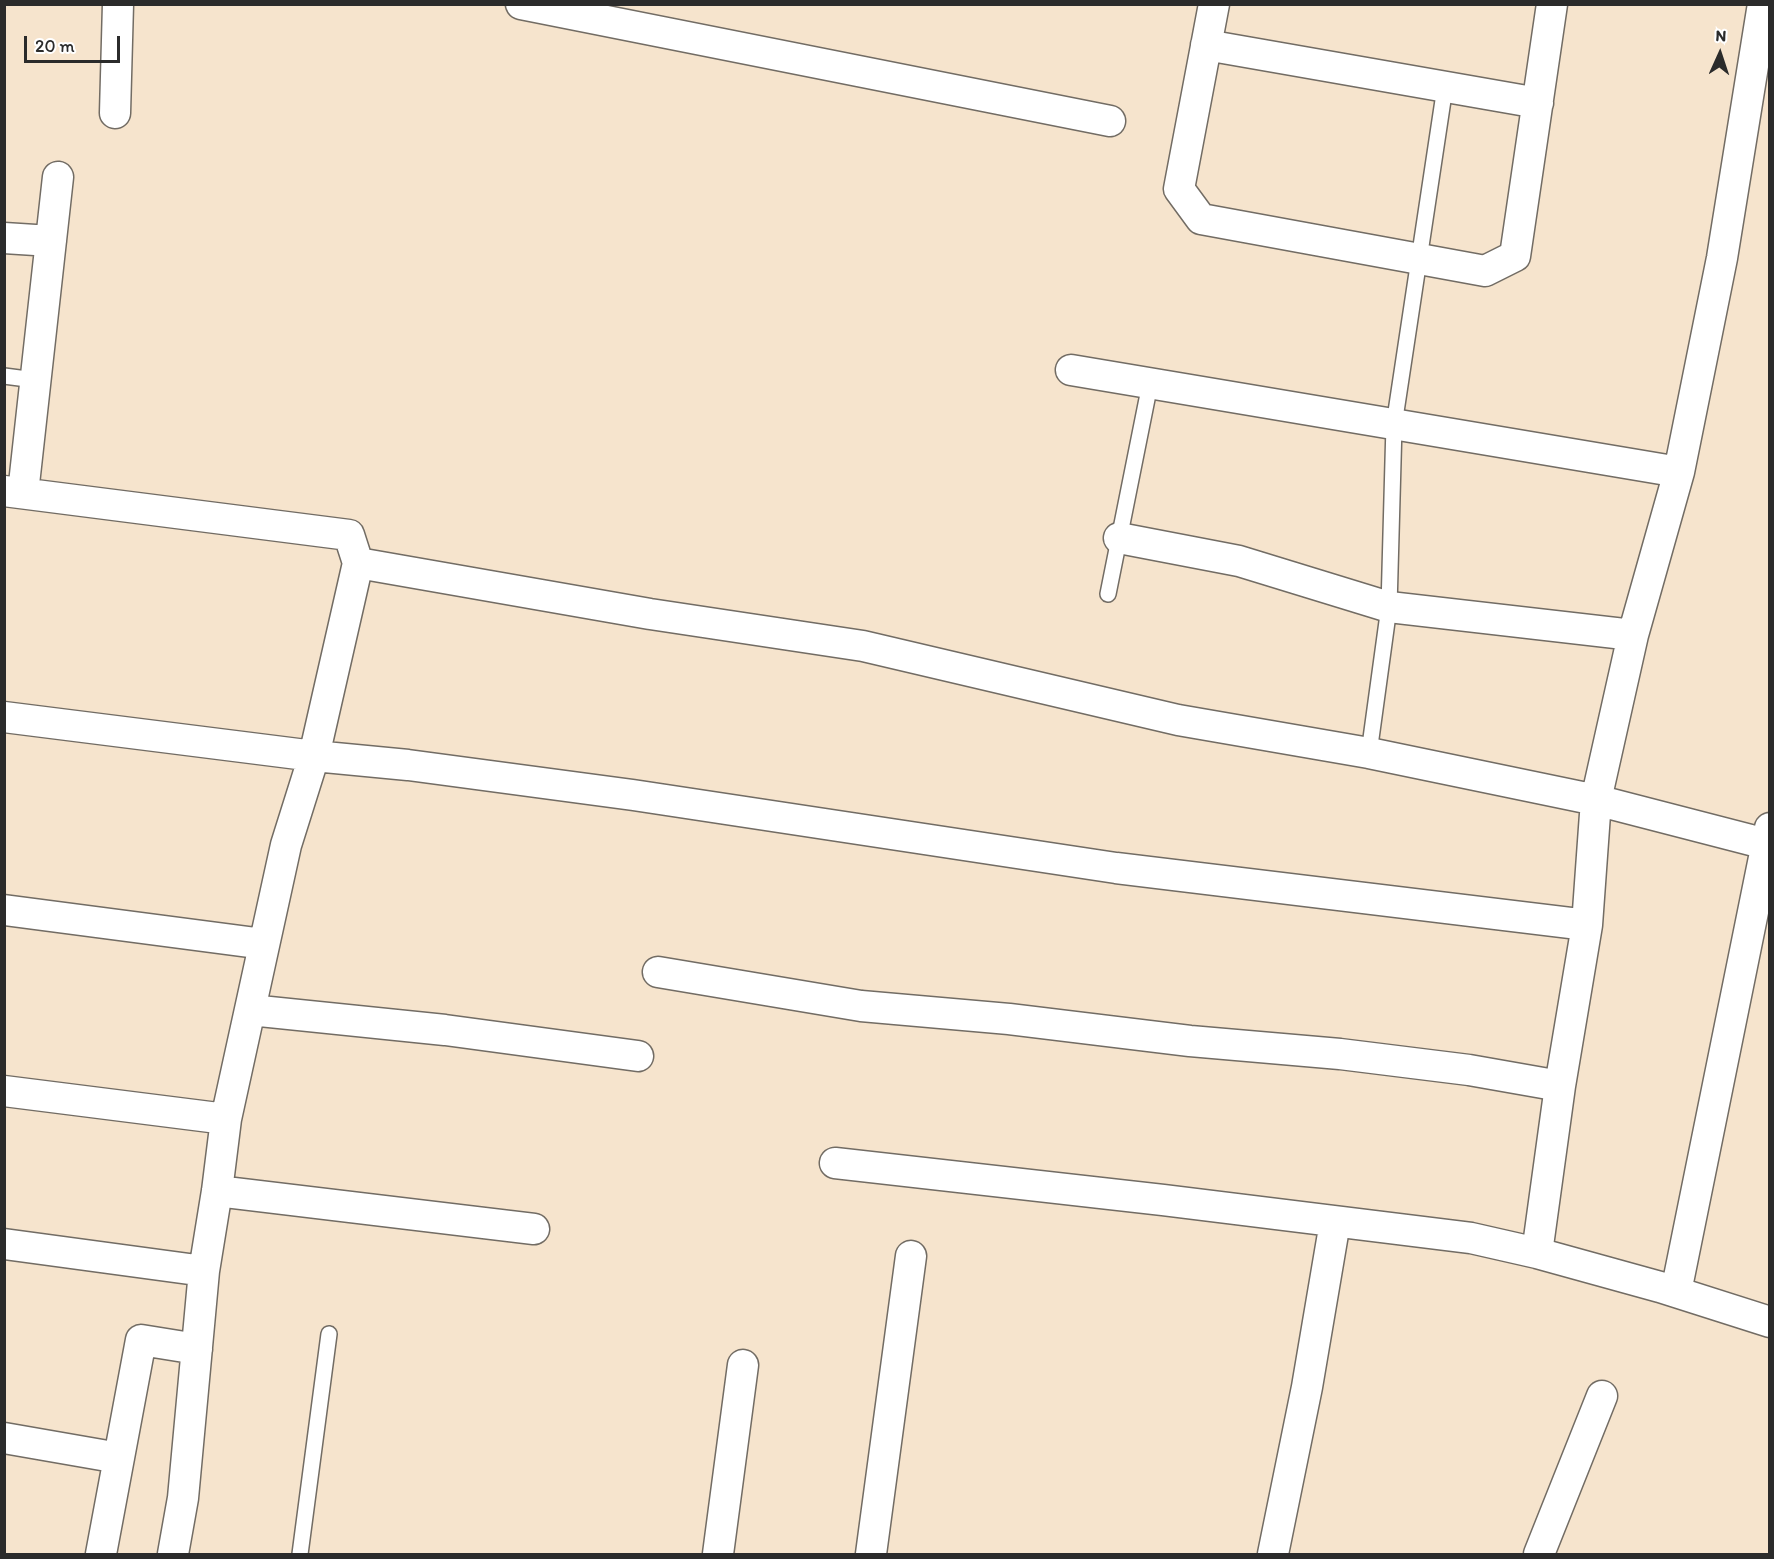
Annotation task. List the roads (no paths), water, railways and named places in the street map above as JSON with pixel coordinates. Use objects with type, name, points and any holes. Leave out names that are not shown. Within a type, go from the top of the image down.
[{"type":"street","points":[[115,113],[118,4]]},
{"type":"street","points":[[521,4],[1110,121]]},
{"type":"street","points":[[1214,4],[1179,189],[1201,219],[1485,271],[1515,256],[1552,4]]},
{"type":"street","points":[[1538,1253],[1560,1086],[1587,925],[1596,800],[1633,635],[1679,472],[1722,258],[1763,4]]},
{"type":"street","points":[[1206,45],[1538,103]]},
{"type":"street","points":[[58,177],[35,380],[14,492],[349,535],[358,563],[314,756],[285,845],[226,1119],[218,1191],[204,1270],[183,1498],[173,1554]]},
{"type":"street","points":[[4,238],[51,242]]},
{"type":"street","points":[[1071,370],[1679,472]]},
{"type":"street","points":[[1119,538],[1239,561],[1389,607],[1633,635]]},
{"type":"street","points":[[358,563],[650,614],[863,646],[1178,720],[1369,753],[1596,800],[1768,839],[1677,1292]]},
{"type":"street","points":[[4,717],[314,756],[408,765],[633,795],[1116,868],[1587,925]]},
{"type":"street","points":[[4,910],[264,944]]},
{"type":"street","points":[[658,972],[861,1006],[1009,1019],[1190,1041],[1340,1054],[1469,1070],[1560,1086]]},
{"type":"street","points":[[250,1010],[445,1029],[638,1056]]},
{"type":"street","points":[[4,1091],[226,1119]]},
{"type":"street","points":[[835,1163],[1471,1238],[1538,1253],[1677,1292],[1770,1322]]},
{"type":"street","points":[[218,1191],[534,1230]]},
{"type":"street","points":[[1273,1554],[1307,1387],[1335,1222]]},
{"type":"street","points":[[4,1244],[204,1270]]},
{"type":"street","points":[[870,1554],[911,1256]]},
{"type":"street","points":[[101,1554],[141,1340],[197,1349]]},
{"type":"street","points":[[718,1554],[744,1365]]},
{"type":"street","points":[[1539,1554],[1602,1396]]},
{"type":"street","points":[[4,1438],[119,1458]]},
{"type":"lane","points":[[1369,753],[1389,607],[1394,425],[1445,87]]},
{"type":"lane","points":[[4,376],[35,380]]},
{"type":"lane","points":[[1108,594],[1150,384]]},
{"type":"lane","points":[[300,1554],[329,1334]]}]
